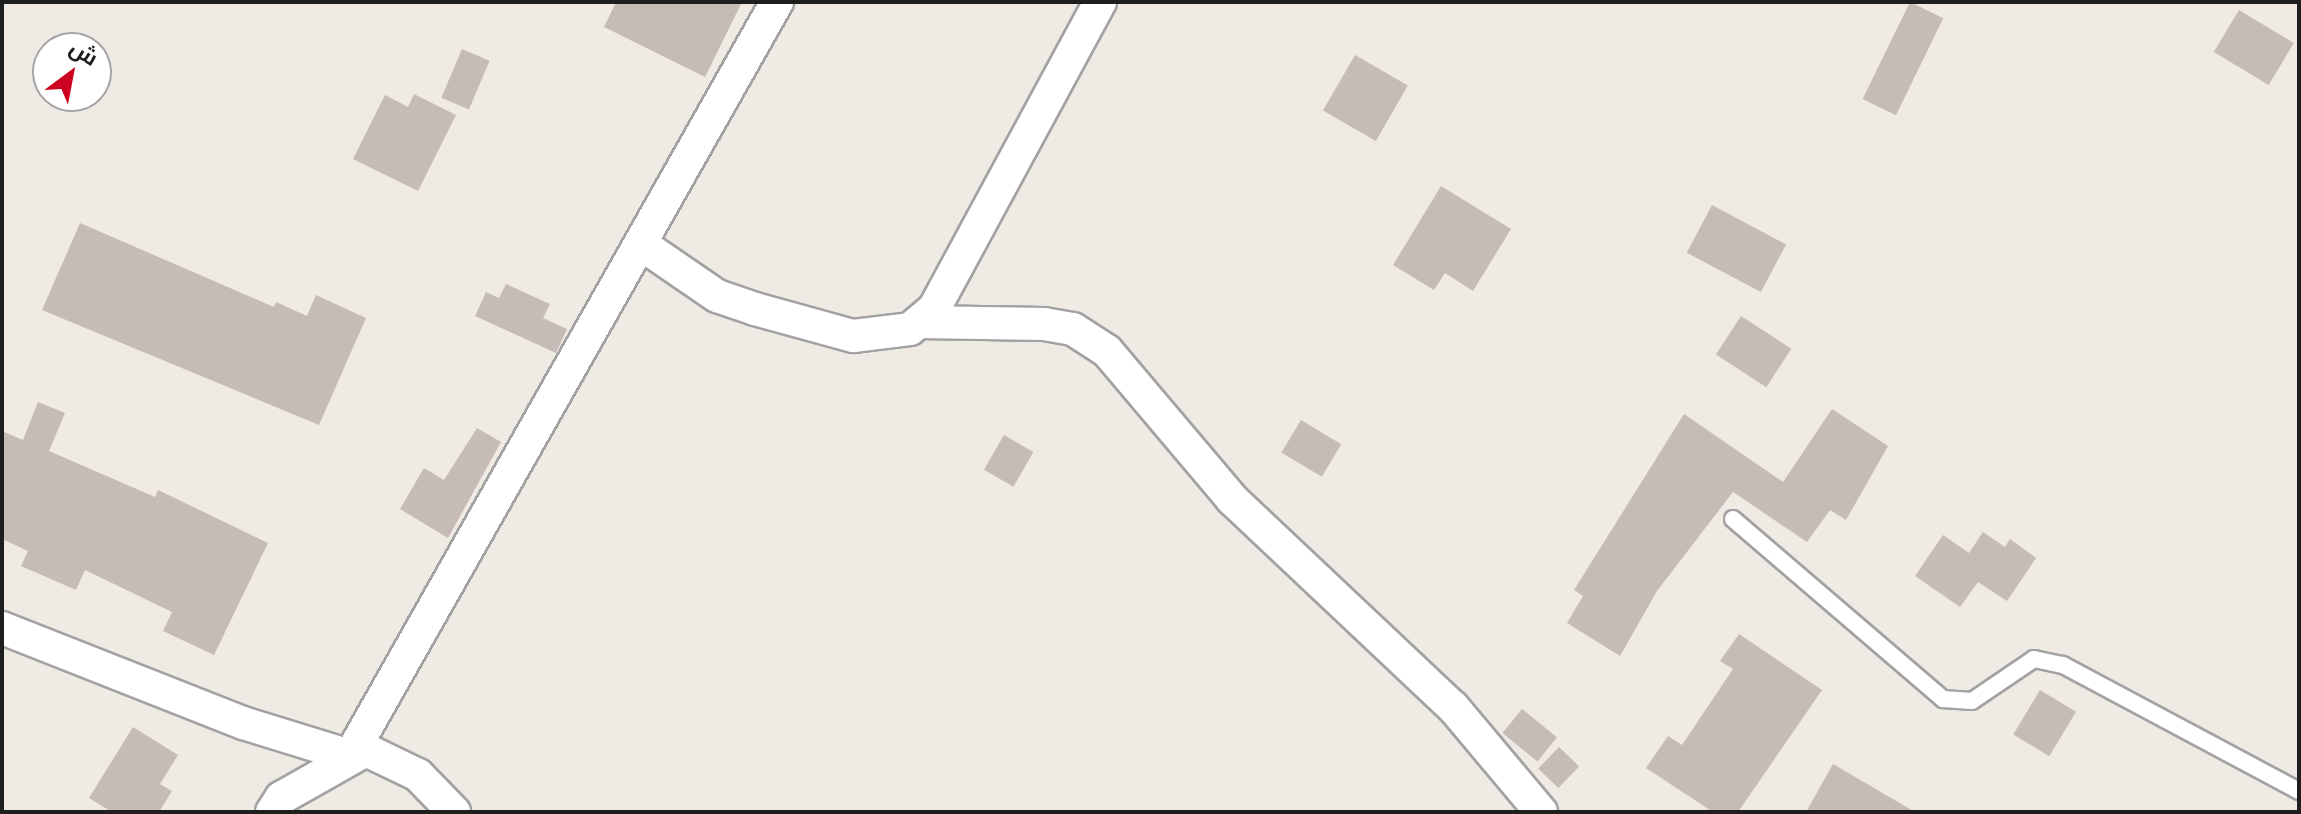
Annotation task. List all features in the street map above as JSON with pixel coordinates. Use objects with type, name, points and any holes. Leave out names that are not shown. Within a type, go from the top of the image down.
[{"type":"street","points":[[350,756],[777,2]]},
{"type":"street","points":[[641,244],[717,296],[805,325],[853,336],[910,329],[934,309],[1100,2]]},
{"type":"street","points":[[919,322],[1044,324],[1073,329],[1107,351],[1232,499],[1453,707],[1541,812]]},
{"type":"street","points":[[2,628],[243,723],[350,756]]},
{"type":"street","points":[[272,812],[281,798],[350,756],[366,750],[393,759],[418,775],[454,812]]},
{"type":"lane","points":[[1733,519],[1943,699],[1972,701],[2034,659],[2063,665],[2299,791]]},
{"type":"building","points":[[616,2],[742,2],[705,77],[604,27]]},
{"type":"building","points":[[1910,2],[1943,18],[1896,115],[1863,99]]},
{"type":"building","points":[[2239,10],[2294,43],[2269,85],[2214,52]]},
{"type":"building","points":[[462,49],[490,61],[469,110],[441,98]]},
{"type":"building","points":[[1355,55],[1408,86],[1376,141],[1323,110]]},
{"type":"building","points":[[414,94],[456,115],[418,191],[353,159],[385,95],[408,107]]},
{"type":"building","points":[[1441,186],[1511,229],[1473,291],[1445,273],[1434,290],[1393,265]]},
{"type":"building","points":[[1712,205],[1786,244],[1761,292],[1687,253]]},
{"type":"building","points":[[80,223],[274,307],[276,302],[307,316],[316,295],[366,318],[319,425],[42,310]]},
{"type":"building","points":[[506,284],[550,304],[543,318],[567,329],[556,353],[475,316],[486,292],[499,298]]},
{"type":"building","points":[[1741,316],[1791,349],[1766,387],[1716,355]]},
{"type":"building","points":[[38,402],[65,413],[49,451],[155,497],[158,490],[268,543],[214,655],[163,631],[172,612],[85,570],[76,590],[21,566],[28,551],[2,539],[2,431],[23,440]]},
{"type":"building","points":[[1832,409],[1888,446],[1846,520],[1830,510],[1807,542],[1733,492],[1657,591],[1620,656],[1567,623],[1583,596],[1574,590],[1684,414],[1783,482]]},
{"type":"building","points":[[1301,420],[1341,444],[1322,477],[1281,453]]},
{"type":"building","points":[[477,428],[501,442],[448,538],[400,509],[424,468],[444,480]]},
{"type":"building","points":[[1004,435],[1033,452],[1013,487],[984,470]]},
{"type":"building","points":[[1983,532],[2005,547],[2010,539],[2036,558],[2007,601],[1978,582],[1960,607],[1915,576],[1943,535],[1969,553]]},
{"type":"building","points":[[1739,634],[1822,690],[1738,812],[1713,812],[1646,768],[1668,736],[1682,745],[1733,669],[1720,661]]},
{"type":"building","points":[[2040,690],[2076,712],[2049,756],[2013,735]]},
{"type":"building","points":[[1522,709],[1557,737],[1537,761],[1502,733]]},
{"type":"building","points":[[133,727],[178,755],[160,784],[172,791],[159,812],[112,812],[89,798]]},
{"type":"building","points":[[1559,747],[1579,766],[1558,788],[1538,769]]},
{"type":"building","points":[[1833,764],[1915,812],[1806,812]]}]
